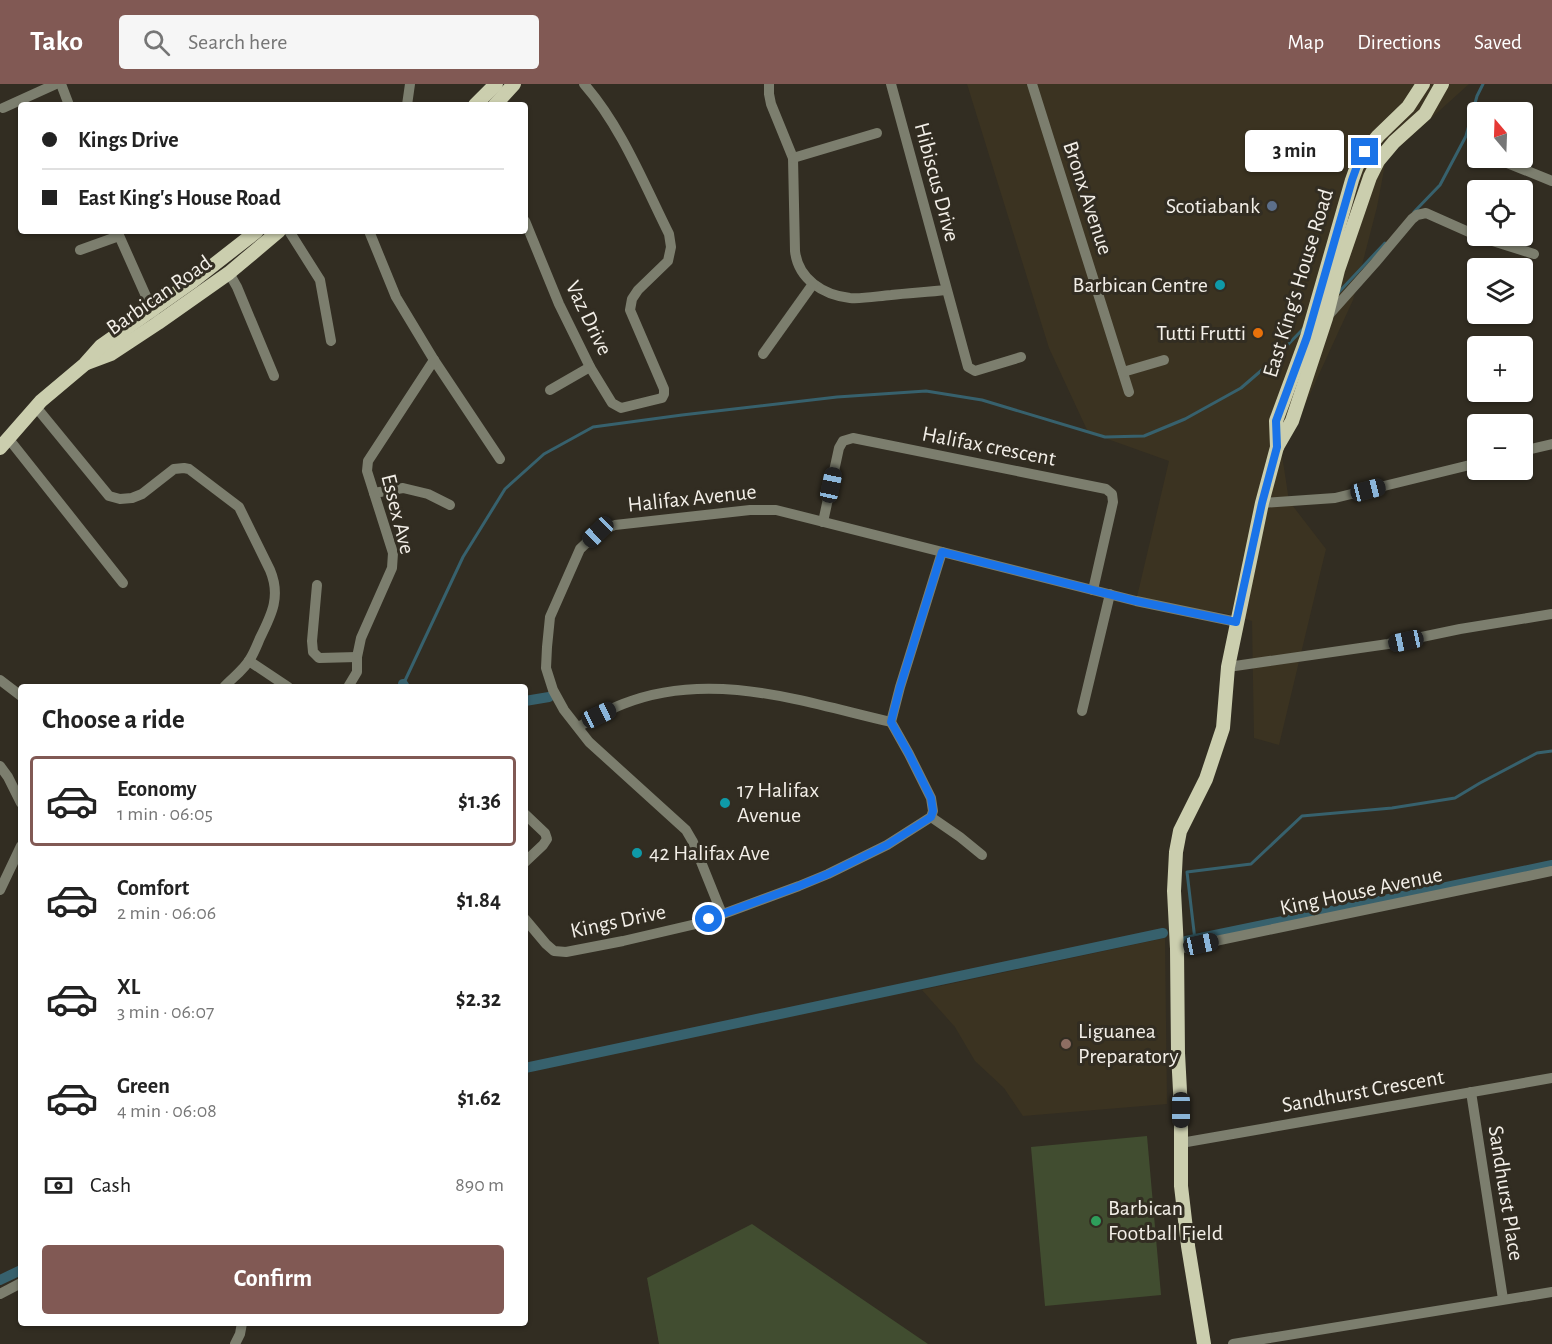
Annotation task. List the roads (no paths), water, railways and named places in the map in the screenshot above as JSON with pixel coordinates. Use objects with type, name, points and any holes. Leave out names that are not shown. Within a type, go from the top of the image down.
[{"type":"main road","points":[[478,102],[496,84]]},
{"type":"main road","points":[[498,102],[514,84]]},
{"type":"main road","name":"East King's House Road","points":[[1277,447],[1276,421],[1307,337],[1357,166],[1365,152],[1408,106],[1423,84]]},
{"type":"main road","name":"East King's House Road","points":[[1204,1344],[1181,1186],[1174,891],[1176,852],[1180,831],[1206,778],[1223,728],[1228,667],[1236,622],[1262,503],[1277,447],[1292,421],[1365,190],[1378,161],[1394,142],[1425,114],[1442,84]]},
{"type":"main road","name":"Barbican Road","points":[[4,443],[36,407],[85,364],[111,354],[193,282],[253,234]]},
{"type":"main road","name":"Barbican Road","points":[[155,317],[228,273],[275,234]]},
{"type":"street","points":[[3,108],[56,84]]},
{"type":"street","points":[[61,84],[68,102]]},
{"type":"street","points":[[407,102],[410,84]]},
{"type":"street","name":"Vaz Drive","points":[[528,227],[559,304],[590,367],[612,403],[621,408],[662,398],[665,391],[630,310],[632,299],[638,290],[668,261],[671,247],[669,234],[620,137],[584,84]]},
{"type":"street","points":[[769,84],[771,104],[793,158],[796,263],[801,272],[813,284],[832,294],[851,298],[946,290]]},
{"type":"street","name":"Hibiscus Drive","points":[[891,84],[968,367],[975,371],[1021,357]]},
{"type":"street","name":"Bronx Avenue","points":[[1032,84],[1129,392]]},
{"type":"street","points":[[793,158],[877,133]]},
{"type":"street","points":[[1520,168],[1552,181]]},
{"type":"street","points":[[1327,316],[1412,219],[1422,213],[1480,237],[1534,254]]},
{"type":"street","points":[[80,250],[118,234],[155,317]]},
{"type":"street","points":[[291,234],[320,280],[331,341]]},
{"type":"street","points":[[370,234],[396,297],[434,360],[500,459]]},
{"type":"street","points":[[228,273],[237,287],[274,376]]},
{"type":"street","points":[[763,354],[813,284]]},
{"type":"street","name":"Essex Ave","points":[[350,684],[357,672],[357,657],[362,638],[392,568],[393,560],[393,553],[367,471],[368,460],[434,360]]},
{"type":"street","points":[[1123,372],[1164,360]]},
{"type":"street","points":[[550,390],[590,367]]},
{"type":"street","points":[[36,407],[109,496],[120,499],[132,498],[142,494],[174,469],[184,468],[195,473],[239,507],[274,580],[276,594],[269,620],[249,661],[227,684]]},
{"type":"street","name":"Halifax crescent","points":[[823,522],[839,448],[843,441],[853,438],[1106,489],[1112,494],[1113,502],[1093,590]]},
{"type":"street","points":[[4,443],[123,583]]},
{"type":"street","points":[[1533,448],[1552,444]]},
{"type":"street","points":[[1262,503],[1335,498],[1467,466]]},
{"type":"street","points":[[374,493],[403,488],[428,494],[450,505]]},
{"type":"street","name":"Halifax Avenue","points":[[722,914],[686,830],[589,742],[564,710],[553,690],[546,668],[550,617],[580,549],[598,532],[615,525],[750,510],[776,510],[1136,601],[1236,622]]},
{"type":"street","points":[[942,552],[891,722],[931,798],[933,811],[931,817],[982,855]]},
{"type":"street","points":[[317,585],[313,652],[319,658],[357,657]]},
{"type":"street","points":[[1082,711],[1110,594]]},
{"type":"street","points":[[1228,667],[1388,644],[1552,614]]},
{"type":"street","points":[[249,661],[284,684]]},
{"type":"street","points":[[0,680],[18,694]]},
{"type":"street","points":[[578,727],[623,704],[645,697],[681,690],[722,688],[757,692],[891,722]]},
{"type":"street","points":[[0,766],[18,797]]},
{"type":"street","points":[[528,817],[545,833],[547,839],[528,859]]},
{"type":"street","name":"Kings Drive","points":[[528,923],[555,951],[567,952],[674,930],[828,874],[887,845],[931,817]]},
{"type":"street","points":[[0,890],[18,852]]},
{"type":"street","name":"King House Avenue","points":[[1177,949],[1552,872]]},
{"type":"street","name":"Sandhurst Crescent","points":[[1181,1143],[1552,1078]]},
{"type":"street","name":"Sandhurst Place","points":[[1471,1092],[1503,1299]]},
{"type":"street","points":[[0,1294],[18,1285]]},
{"type":"street","points":[[1233,1344],[1552,1292]]},
{"type":"street","points":[[235,1344],[241,1326]]},
{"type":"waterway","points":[[1414,212],[1440,185],[1466,136],[1477,96],[1483,84]]},
{"type":"waterway","points":[[1338,293],[1385,243]]},
{"type":"waterway","points":[[403,684],[463,557],[505,489],[544,454],[593,427],[837,397],[926,391],[982,400],[1105,437],[1144,436],[1185,419],[1241,388],[1270,363],[1304,328]]},
{"type":"waterway","points":[[528,700],[549,697]]},
{"type":"waterway","points":[[1195,940],[1187,872],[1251,864],[1302,816],[1392,808],[1455,798],[1537,753],[1552,751]]},
{"type":"waterway","points":[[1186,941],[1552,865]]},
{"type":"waterway","points":[[528,1067],[1163,933]]},
{"type":"waterway","points":[[0,1280],[18,1271]]},
{"type":"place","name":"Scotiabank","points":[[1272,206]]},
{"type":"place","name":"Barbican Centre","points":[[1220,285]]},
{"type":"place","name":"Tutti Frutti","points":[[1258,333]]},
{"type":"place","name":"17 Halifax Avenue","points":[[725,803]]},
{"type":"place","name":"42 Halifax Ave","points":[[637,853]]},
{"type":"place","name":"Liguanea Preparatory","points":[[1066,1044]]},
{"type":"place","name":"Barbican Football Field","points":[[1096,1221]]}]
